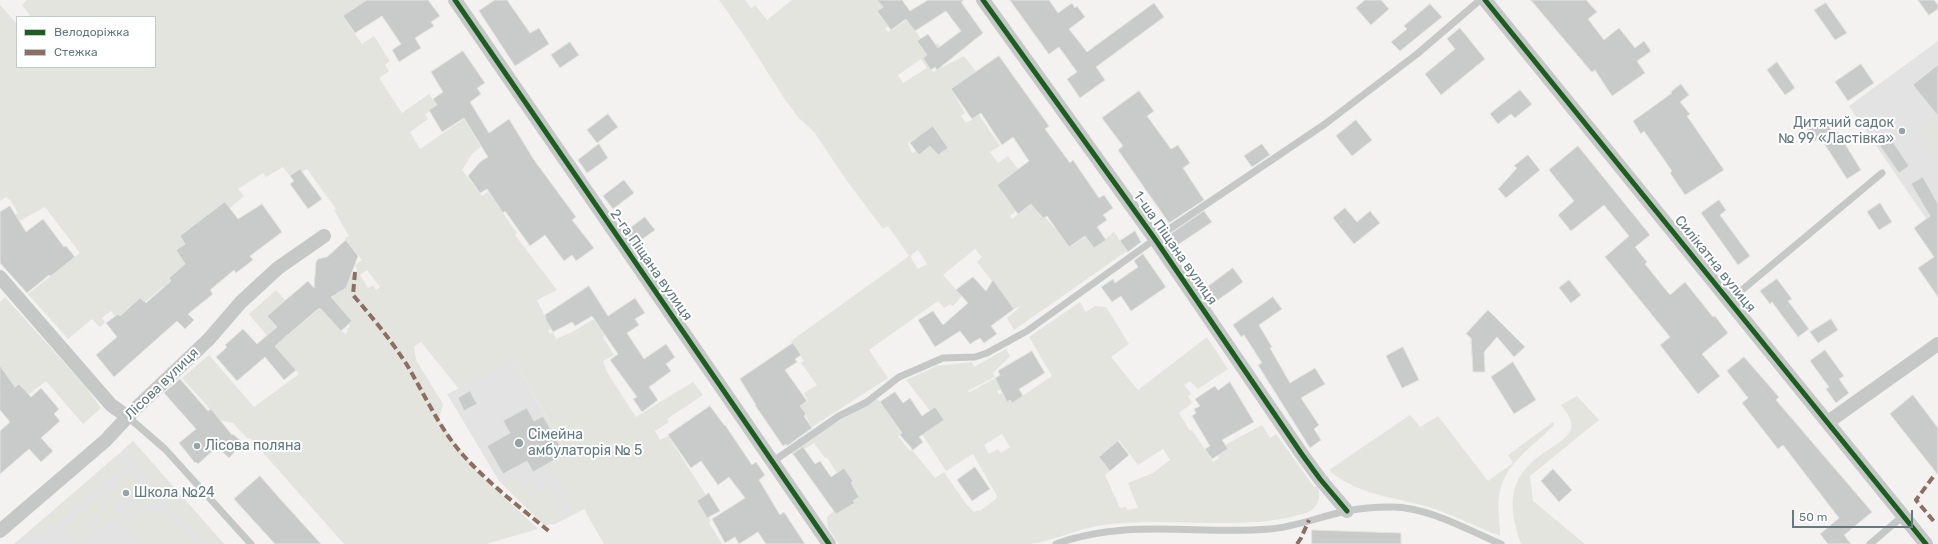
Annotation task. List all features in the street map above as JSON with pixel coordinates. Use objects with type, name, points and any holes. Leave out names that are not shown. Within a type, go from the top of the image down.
[{"type":"street","name":"2-га Піщана вулиця","points":[[455,0],[829,544]]},
{"type":"street","name":"1-ша Піщана вулиця","points":[[983,0],[1155,239],[1301,453],[1320,479],[1347,511]]},
{"type":"street","name":"Силікатна вулиця","points":[[1485,0],[1730,300],[1926,544]]},
{"type":"street","name":"Лісова вулиця","points":[[0,531],[105,440],[209,339],[241,302],[278,268],[324,236]]},
{"type":"street","points":[[0,277],[111,405],[128,417]]},
{"type":"street","points":[[1828,422],[1938,344]]},
{"type":"lane","points":[[772,462],[838,416],[867,402],[898,377],[943,358],[975,357],[981,355],[1027,331],[1155,239],[1325,124],[1416,54],[1480,0]]},
{"type":"lane","points":[[1730,300],[1882,173]]},
{"type":"lane","points":[[128,417],[165,449],[251,544]]},
{"type":"lane","points":[[1056,544],[1074,537],[1102,531],[1128,529],[1271,529],[1347,511],[1392,507],[1429,514],[1501,544]]},
{"type":"lane","points":[[1870,544],[1903,516]]},
{"type":"shaded area","points":[[27,0],[367,0],[343,17],[362,44],[374,36],[390,61],[385,65],[389,71],[379,78],[402,113],[429,94],[437,106],[425,114],[428,119],[410,132],[420,149],[464,119],[481,147],[472,154],[462,170],[482,196],[488,192],[517,233],[515,235],[557,290],[537,300],[551,329],[548,330],[550,334],[553,332],[556,339],[572,332],[594,319],[605,335],[603,337],[614,355],[603,361],[607,372],[636,417],[693,382],[703,395],[667,419],[669,422],[655,431],[660,440],[668,436],[706,495],[697,501],[707,518],[709,517],[711,521],[709,523],[722,544],[604,544],[584,509],[574,514],[550,466],[562,461],[556,450],[563,446],[515,362],[459,389],[421,342],[414,346],[416,360],[443,404],[439,420],[477,472],[538,529],[486,544],[344,544],[250,438],[248,439],[233,423],[220,420],[182,378],[209,355],[254,407],[299,374],[249,314],[276,290],[285,300],[267,316],[286,337],[319,309],[320,310],[323,308],[324,298],[345,289],[345,280],[357,270],[355,265],[362,260],[345,238],[349,236],[334,210],[336,209],[307,169],[302,172],[300,169],[290,176],[283,167],[266,177],[263,173],[238,189],[244,196],[197,236],[191,227],[180,236],[185,244],[176,250],[184,262],[183,267],[169,278],[174,284],[167,289],[164,286],[145,302],[140,298],[122,314],[124,321],[118,314],[115,316],[111,311],[102,318],[105,322],[100,327],[92,319],[68,339],[28,294],[80,253],[45,207],[0,232],[0,225],[18,213],[11,201],[6,197],[0,201],[0,5],[16,23],[16,68],[156,68],[156,16],[29,16],[30,15],[22,5]],"holes":[[[367,270],[380,287],[376,290],[373,285],[368,288],[360,275]],[[344,313],[352,321],[349,324],[350,326],[345,334],[332,321]]]},
{"type":"shaded area","points":[[719,0],[745,0],[751,8],[755,5],[767,20],[792,0],[877,0],[883,7],[877,11],[888,26],[885,29],[888,32],[891,30],[890,26],[893,30],[907,19],[921,39],[917,42],[925,52],[938,43],[941,47],[924,59],[933,72],[964,56],[976,72],[951,89],[965,113],[961,116],[966,123],[979,115],[1000,146],[990,152],[998,163],[1008,156],[1018,169],[997,185],[1007,199],[1023,205],[1010,216],[1012,219],[1034,202],[1040,209],[1037,212],[1041,217],[1045,217],[1055,229],[1063,223],[1061,235],[1069,247],[1085,237],[1094,248],[1114,232],[1127,251],[1014,330],[1007,318],[1021,306],[1014,309],[977,262],[982,257],[975,249],[943,275],[962,296],[953,306],[950,304],[944,308],[938,301],[869,350],[888,378],[812,427],[796,399],[800,396],[804,403],[808,401],[804,393],[817,385],[801,363],[804,361],[791,341],[909,256],[888,226],[883,229],[847,181],[815,133],[798,117],[786,101],[745,37]],"holes":[[[921,59],[927,68],[903,83],[898,75]],[[934,126],[947,148],[938,155],[930,146],[919,155],[916,151],[912,153],[908,143],[915,138],[920,143],[927,131]],[[918,250],[927,264],[918,269],[910,256]]]},
{"type":"shaded area","name":"Дитячий садок № 99 «Ластівка»","points":[[1938,41],[1938,236],[1849,106]]},
{"type":"shaded area","points":[[1932,120],[1938,127],[1938,153],[1919,130]]},
{"type":"shaded area","points":[[5,297],[85,386],[101,408],[83,424],[46,381],[28,395],[19,384],[12,390],[7,383],[10,380],[6,374],[0,378],[0,302]]},
{"type":"shaded area","points":[[1080,302],[1086,312],[1095,306],[1106,307],[1129,344],[1111,357],[1138,390],[1207,337],[1228,369],[1198,389],[1190,381],[1184,385],[1191,394],[1188,396],[1192,403],[1179,413],[1190,431],[1192,430],[1213,462],[1219,458],[1215,453],[1219,450],[1222,453],[1227,449],[1225,445],[1262,425],[1270,438],[1276,434],[1314,487],[1318,486],[1319,496],[1317,505],[1306,513],[1272,520],[1225,523],[1152,522],[1104,525],[1029,544],[839,544],[828,528],[827,517],[834,511],[836,514],[854,503],[853,501],[859,497],[854,489],[845,486],[853,481],[844,468],[837,473],[827,457],[825,458],[814,443],[794,456],[790,452],[828,427],[878,399],[902,433],[898,436],[910,451],[912,450],[935,478],[944,472],[966,504],[974,512],[978,510],[980,511],[996,499],[997,496],[973,454],[946,471],[922,434],[935,407],[930,411],[906,380],[937,366],[972,362],[974,367],[1006,349],[1010,356],[993,373],[995,377],[967,391],[970,392],[995,378],[1002,389],[997,391],[999,394],[1002,393],[1007,402],[1010,400],[1012,403],[1052,376],[1029,337]],"holes":[[[1002,434],[1010,447],[1001,453],[998,449],[989,454],[984,445]],[[1119,440],[1138,465],[1163,449],[1170,460],[1153,473],[1128,483],[1138,508],[1127,510],[1126,507],[1120,508],[1105,475],[1110,471],[1099,457]]]},
{"type":"shaded area","name":"Сімейна амбулаторія № 5","points":[[515,362],[594,501],[584,509],[555,524],[544,525],[499,481],[447,394]]},
{"type":"shaded area","points":[[1577,396],[1599,420],[1530,476],[1533,501],[1585,544],[1521,544],[1514,517],[1513,505],[1517,483],[1522,473],[1531,463],[1567,436],[1572,426],[1568,415],[1561,405]]},
{"type":"shaded area","points":[[1410,415],[1420,427],[1438,416],[1488,481],[1513,463],[1508,455],[1553,422],[1554,425],[1520,456],[1506,474],[1498,501],[1500,536],[1432,508],[1365,491],[1340,479],[1329,470]]},
{"type":"shaded area","name":"Школа №24","points":[[133,441],[224,544],[14,544],[120,453]]},
{"type":"shaded area","points":[[133,441],[224,544],[206,544],[123,450]]},
{"type":"shaded area","points":[[116,456],[124,465],[39,539],[31,530]]},
{"type":"shaded area","points":[[129,471],[160,506],[143,506],[129,490],[112,504],[124,518],[121,521],[115,515],[92,535],[115,484]]},
{"type":"shaded area","points":[[514,479],[550,495],[562,520],[555,524],[544,525],[504,486]]},
{"type":"shaded area","points":[[108,489],[86,540],[81,544],[65,527]]},
{"type":"shaded area","points":[[139,510],[165,512],[194,544],[142,544],[123,523]]},
{"type":"building","points":[[367,0],[428,0],[440,16],[431,22],[434,26],[415,38],[421,48],[399,62],[392,50],[401,44],[382,16],[355,33],[343,16]]},
{"type":"building","points":[[495,0],[507,0],[530,33],[539,28],[549,44],[515,66],[479,11]]},
{"type":"building","points":[[877,0],[902,0],[910,11],[928,0],[964,0],[961,2],[983,33],[937,70],[935,67],[931,70],[923,58],[927,55],[917,41],[928,34],[938,48],[961,31],[946,11],[915,31],[906,19],[891,30],[877,11],[883,7]]},
{"type":"building","points":[[1010,0],[1049,0],[1058,13],[1072,3],[1075,8],[1077,6],[1085,17],[1069,29],[1087,52],[1154,3],[1164,17],[1096,67],[1105,80],[1080,98],[1067,79],[1077,72],[1059,47],[1049,54]]},
{"type":"building","points":[[1365,0],[1381,0],[1389,9],[1371,25],[1356,8]]},
{"type":"building","points":[[1531,0],[1586,0],[1597,12],[1588,19],[1604,40],[1619,28],[1635,48],[1644,41],[1651,51],[1637,61],[1645,73],[1612,96],[1595,70],[1592,72]]},
{"type":"building","points":[[1918,0],[1934,0],[1938,5],[1938,9],[1929,15]]},
{"type":"building","points":[[1826,3],[1847,33],[1835,40],[1814,10]]},
{"type":"building","points":[[1430,4],[1442,17],[1400,51],[1391,42],[1407,29],[1404,26]]},
{"type":"building","points":[[1460,28],[1485,59],[1441,95],[1425,74],[1455,49],[1447,39]]},
{"type":"building","points":[[570,42],[579,55],[560,68],[551,55]]},
{"type":"building","points":[[463,51],[485,83],[477,88],[481,94],[470,102],[489,133],[509,119],[534,160],[576,217],[572,220],[594,248],[576,261],[572,255],[564,261],[545,235],[530,246],[505,211],[503,213],[487,189],[480,193],[468,176],[480,162],[488,157],[464,118],[442,132],[429,110],[437,105],[433,99],[443,92],[431,72]]},
{"type":"building","points":[[999,56],[1049,126],[1045,129],[1070,163],[1073,160],[1099,198],[1104,195],[1113,208],[1103,215],[1107,220],[1097,227],[1106,240],[1094,248],[1085,236],[1069,247],[1047,216],[1044,218],[1042,217],[1031,204],[1018,214],[997,185],[1029,161],[1013,137],[1002,145],[981,113],[972,119],[951,89]]},
{"type":"building","points":[[1777,62],[1795,88],[1785,95],[1767,70]]},
{"type":"building","points":[[1861,64],[1874,83],[1848,101],[1835,82]]},
{"type":"building","points":[[1938,65],[1938,116],[1913,85]]},
{"type":"building","points":[[1681,84],[1689,95],[1680,102],[1690,114],[1687,116],[1724,170],[1685,195],[1670,173],[1672,171],[1644,131],[1641,134],[1633,121],[1672,93],[1671,92]]},
{"type":"building","points":[[1520,90],[1532,104],[1515,118],[1511,114],[1498,124],[1490,114]]},
{"type":"building","points":[[1139,91],[1154,111],[1147,116],[1171,149],[1178,145],[1190,163],[1183,168],[1204,200],[1169,223],[1118,150],[1123,146],[1102,118]]},
{"type":"building","points":[[608,114],[618,127],[597,143],[587,130]]},
{"type":"building","points":[[1824,118],[1833,133],[1837,131],[1861,170],[1847,179],[1820,137],[1815,141],[1807,128]]},
{"type":"building","points":[[1356,120],[1372,140],[1352,156],[1336,136]]},
{"type":"building","points":[[933,126],[948,148],[938,155],[930,146],[919,155],[910,143]]},
{"type":"building","points":[[1891,139],[1909,166],[1899,173],[1880,146]]},
{"type":"building","points":[[599,144],[608,158],[587,173],[578,160]]},
{"type":"building","points":[[1262,144],[1270,155],[1252,167],[1244,156]]},
{"type":"building","points":[[1578,146],[1650,235],[1635,247],[1647,262],[1645,264],[1670,295],[1685,282],[1728,333],[1702,354],[1720,376],[1698,394],[1660,345],[1670,337],[1605,257],[1629,236],[1604,205],[1571,231],[1558,215],[1574,201],[1549,170]]},
{"type":"building","points":[[1528,155],[1540,170],[1506,198],[1498,189],[1517,168],[1514,166]]},
{"type":"building","points":[[300,169],[322,199],[308,209],[290,184],[294,181],[290,176]]},
{"type":"building","points":[[1923,177],[1938,204],[1938,297],[1918,268],[1934,257],[1914,228],[1930,216],[1911,184]]},
{"type":"building","points":[[624,180],[634,193],[613,209],[603,196]]},
{"type":"building","points":[[1719,200],[1726,210],[1720,215],[1750,256],[1738,265],[1701,213]]},
{"type":"building","points":[[225,202],[238,219],[262,204],[282,232],[250,256],[253,260],[236,273],[234,270],[210,290],[213,294],[188,314],[194,320],[185,329],[177,321],[114,377],[96,355],[117,337],[106,323],[118,314],[120,316],[140,298],[146,303],[171,281],[169,278],[185,264],[176,250],[185,244],[180,236]]},
{"type":"building","points":[[1880,203],[1892,222],[1879,230],[1867,212]]},
{"type":"building","points":[[10,206],[26,232],[43,219],[64,247],[66,246],[75,257],[27,293],[0,263],[0,212]]},
{"type":"building","points":[[1345,208],[1357,222],[1370,211],[1380,223],[1354,244],[1333,218]]},
{"type":"building","points":[[1204,211],[1212,222],[1176,246],[1169,235]]},
{"type":"building","points":[[645,217],[655,230],[634,245],[625,232]]},
{"type":"building","points":[[1135,231],[1141,242],[1128,252],[1120,241]]},
{"type":"building","points":[[346,240],[358,256],[346,288],[331,297],[352,321],[341,331],[321,309],[318,309],[275,346],[296,370],[284,380],[265,357],[237,381],[216,357],[227,347],[225,345],[243,329],[257,344],[277,327],[267,316],[308,281],[314,288],[316,262],[318,259],[327,257]]},
{"type":"building","points":[[1143,254],[1166,287],[1131,311],[1121,296],[1112,302],[1101,287],[1113,279],[1115,283],[1138,267],[1134,261]]},
{"type":"building","points":[[1233,268],[1243,282],[1215,302],[1206,288]]},
{"type":"building","points":[[973,277],[986,291],[993,280],[1014,309],[991,326],[997,334],[984,343],[980,338],[970,344],[960,331],[935,347],[918,320],[933,311],[943,325],[968,303],[956,290]]},
{"type":"building","points":[[1777,279],[1792,299],[1788,301],[1809,329],[1798,337],[1772,302],[1770,304],[1760,291]]},
{"type":"building","points":[[1569,280],[1581,295],[1571,303],[1559,288]]},
{"type":"building","points":[[589,286],[608,316],[635,298],[645,313],[635,319],[639,325],[627,333],[644,359],[666,344],[675,357],[666,364],[671,371],[649,387],[658,400],[642,412],[633,399],[637,397],[610,360],[618,354],[592,316],[575,326],[572,322],[553,332],[546,320],[545,315]]},
{"type":"building","points":[[1273,297],[1282,309],[1259,325],[1290,383],[1315,368],[1325,384],[1301,398],[1319,425],[1314,429],[1321,440],[1310,448],[1258,365],[1262,363],[1244,335],[1241,337],[1233,325]]},
{"type":"building","points":[[1488,310],[1525,347],[1514,357],[1497,337],[1484,352],[1485,372],[1473,372],[1471,338],[1466,334]]},
{"type":"building","points":[[1831,319],[1838,330],[1818,343],[1810,332]]},
{"type":"building","points":[[793,343],[801,355],[795,359],[797,362],[785,370],[807,401],[800,406],[806,414],[804,416],[812,428],[787,446],[786,444],[783,446],[755,405],[740,379]]},
{"type":"building","points":[[1403,347],[1419,380],[1402,388],[1386,356]]},
{"type":"building","points":[[1825,350],[1844,376],[1839,379],[1849,393],[1836,403],[1826,389],[1829,387],[1810,361]]},
{"type":"building","points":[[1032,351],[1045,373],[1019,389],[1023,396],[1012,403],[1010,400],[1007,402],[995,378],[1000,375],[998,371]]},
{"type":"building","points":[[1744,357],[1779,397],[1776,400],[1872,512],[1844,535],[1851,544],[1828,544],[1820,534],[1839,518],[1783,445],[1778,449],[1742,403],[1748,398],[1727,371]]},
{"type":"building","points":[[1513,362],[1536,400],[1514,414],[1491,377]]},
{"type":"building","points":[[0,366],[15,387],[19,384],[31,397],[41,388],[59,409],[54,414],[60,421],[41,438],[53,451],[41,462],[29,449],[0,474],[0,431],[10,422],[0,410]]},
{"type":"building","points":[[180,379],[208,411],[211,409],[232,435],[233,434],[243,443],[229,458],[217,447],[198,464],[196,462],[195,463],[179,443],[196,429],[164,393]]},
{"type":"building","points":[[1230,382],[1254,422],[1222,440],[1228,449],[1212,459],[1205,449],[1210,446],[1192,416],[1196,413],[1194,409],[1200,406],[1195,399],[1215,386],[1218,390]]},
{"type":"building","points":[[470,391],[477,404],[464,411],[458,398]]},
{"type":"building","points":[[895,392],[903,403],[910,398],[922,416],[935,407],[944,420],[919,437],[923,442],[913,450],[900,435],[902,433],[880,402]]},
{"type":"building","points":[[1913,395],[1938,428],[1938,475],[1890,414]]},
{"type":"building","points":[[710,406],[725,425],[752,465],[756,462],[765,475],[759,480],[780,515],[784,512],[805,544],[766,544],[758,532],[739,544],[735,537],[725,543],[712,519],[745,498],[729,477],[718,485],[701,461],[691,468],[668,435]]},
{"type":"building","points":[[527,408],[534,421],[543,416],[560,446],[551,451],[556,459],[533,472],[527,461],[503,474],[487,446],[510,433],[503,421]]},
{"type":"building","points":[[1118,441],[1129,455],[1110,471],[1099,457]]},
{"type":"building","points":[[803,447],[815,464],[820,461],[831,477],[844,468],[853,481],[851,483],[859,497],[853,501],[855,503],[836,514],[793,454]]},
{"type":"building","points":[[975,467],[990,489],[972,501],[957,480]]},
{"type":"building","points":[[1553,469],[1572,490],[1559,502],[1541,481]]},
{"type":"building","points":[[260,476],[321,544],[275,544],[234,499]]},
{"type":"building","points":[[709,493],[720,511],[707,518],[697,501]]},
{"type":"building","points":[[1312,530],[1401,533],[1401,544],[1312,544]]},
{"type":"marked path","points":[[355,272],[353,295],[401,356],[414,376],[439,423],[454,445],[483,476],[550,532]]},
{"type":"marked path","points":[[1933,477],[1916,500],[1936,524]]},
{"type":"marked path","points":[[1297,544],[1309,520]]},
{"type":"cycle path","points":[[455,0],[829,544]]},
{"type":"cycle path","points":[[983,0],[1155,239],[1301,453],[1320,479],[1347,511]]},
{"type":"cycle path","points":[[1485,0],[1926,544]]},
{"type":"place","name":"Дитячий садок № 99 «Ластівка»","points":[[1902,131]]},
{"type":"place","name":"Сімейна амбулаторія № 5","points":[[519,443]]},
{"type":"place","name":"Лісова поляна","points":[[197,446]]},
{"type":"place","name":"Школа №24","points":[[126,493]]}]
